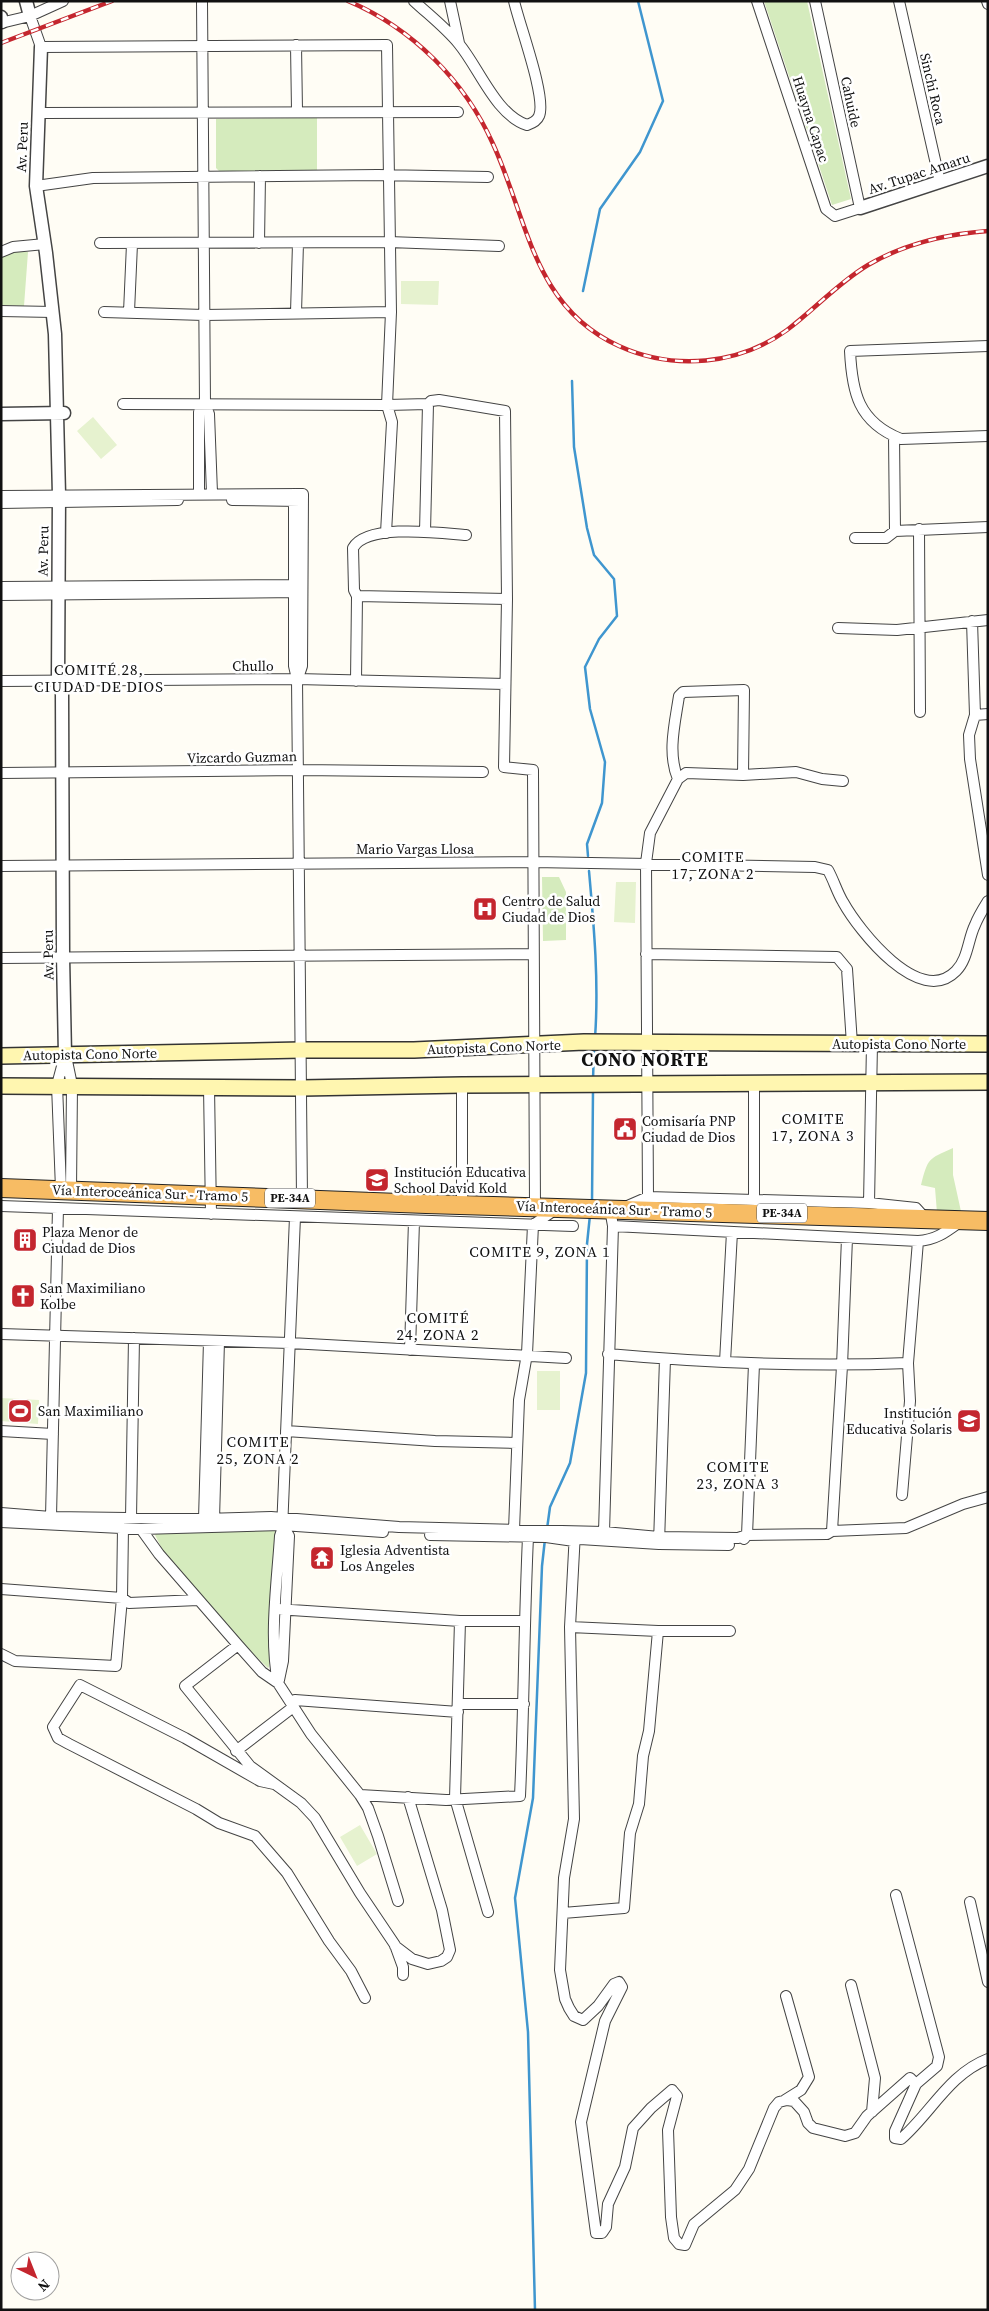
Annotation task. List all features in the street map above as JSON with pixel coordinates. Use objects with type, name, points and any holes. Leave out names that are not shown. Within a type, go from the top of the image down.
[{"type":"highway","name":"Vía Interoceánica Sur - Tramo 5","points":[[1,1188],[462,1205],[578,1207],[612,1213],[925,1218],[961,1221],[988,1220]]},
{"type":"main road","name":"Autopista Cono Norte","points":[[1,1056],[301,1050],[414,1050],[534,1046],[584,1042],[988,1044]]},
{"type":"main road","points":[[1,1086],[302,1088],[462,1084],[988,1082]]},
{"type":"street","points":[[26,1],[30,16],[44,47],[387,45],[391,312],[387,405],[392,422],[386,533]]},
{"type":"street","points":[[2,21],[30,16],[63,1]]},
{"type":"street","points":[[202,1],[204,404],[210,414],[212,493]]},
{"type":"street","points":[[414,1],[459,44],[481,79],[513,119],[527,125],[535,122],[541,110],[540,97],[514,1]]},
{"type":"street","points":[[450,1],[459,44]]},
{"type":"street","name":"Huayna Capac","points":[[757,1],[826,209],[835,216],[860,208]]},
{"type":"street","name":"Cahuide","points":[[815,1],[860,208]]},
{"type":"street","name":"Sinchi Roca","points":[[899,1],[940,182]]},
{"type":"street","points":[[296,45],[297,112]]},
{"type":"street","name":"Av. Peru","points":[[44,47],[40,185],[61,409],[65,1055]]},
{"type":"street","points":[[43,114],[389,110],[458,112]]},
{"type":"street","name":"Av. Tupac Amaru","points":[[860,208],[988,166]]},
{"type":"street","points":[[61,409],[63,331],[40,185],[92,178],[388,175],[488,177]]},
{"type":"street","points":[[260,176],[260,243]]},
{"type":"street","points":[[100,243],[389,242],[499,246]]},
{"type":"street","points":[[296,312],[298,243]]},
{"type":"street","points":[[1,252],[13,247],[45,244]]},
{"type":"street","points":[[130,312],[132,244]]},
{"type":"street","points":[[1,311],[53,312]]},
{"type":"street","points":[[104,312],[204,315],[296,312],[391,312]]},
{"type":"street","points":[[988,346],[850,351],[851,380],[858,402],[875,424],[894,436],[900,439],[988,436]]},
{"type":"street","points":[[123,404],[387,405],[428,404],[431,401],[440,400],[505,412],[506,599],[504,767],[533,770],[535,1207]]},
{"type":"street","points":[[199,493],[199,412],[204,404]]},
{"type":"street","points":[[425,532],[428,404]]},
{"type":"street","points":[[1,406],[61,409]]},
{"type":"street","points":[[1,414],[61,409]]},
{"type":"street","points":[[894,436],[895,531]]},
{"type":"street","points":[[1,503],[199,493],[297,499]]},
{"type":"street","points":[[1,496],[62,499],[297,499]]},
{"type":"street","points":[[297,499],[297,590],[294,666],[297,679],[299,770],[302,1198]]},
{"type":"street","points":[[855,538],[886,538],[895,531],[919,529],[988,527]]},
{"type":"street","points":[[919,529],[920,712]]},
{"type":"street","points":[[356,681],[358,596],[354,590],[353,548],[356,543],[370,536],[386,533],[425,532],[466,535]]},
{"type":"street","points":[[1,587],[61,590],[297,590]]},
{"type":"street","points":[[1,594],[61,590]]},
{"type":"street","points":[[358,596],[506,599]]},
{"type":"street","points":[[838,628],[897,630],[988,620]]},
{"type":"street","points":[[972,621],[975,715],[969,735],[983,803],[988,876]]},
{"type":"street","name":"Chullo","points":[[1,682],[62,685],[297,679],[505,684]]},
{"type":"street","points":[[678,779],[674,768],[672,734],[679,696],[683,692],[744,690],[743,775]]},
{"type":"street","points":[[975,715],[988,714]]},
{"type":"street","name":"Vizcardo Guzman","points":[[1,773],[299,770],[483,772]]},
{"type":"street","points":[[648,1197],[646,863],[650,833],[678,779],[686,773],[743,775],[796,772],[843,782]]},
{"type":"street","name":"Mario Vargas Llosa","points":[[1,866],[533,862],[814,866],[828,870],[842,901],[879,949],[912,977],[925,982],[946,978],[956,972],[963,962],[974,925],[988,901]]},
{"type":"street","points":[[1,958],[63,956],[533,954]]},
{"type":"street","points":[[646,954],[837,957],[847,969],[852,1044]]},
{"type":"street","points":[[869,1203],[872,1044]]},
{"type":"street","points":[[65,1055],[66,1190]]},
{"type":"street","points":[[65,1055],[66,1190]]},
{"type":"street","points":[[754,1083],[754,1200]]},
{"type":"street","points":[[462,1084],[462,1205]]},
{"type":"street","points":[[209,1087],[211,1214]]},
{"type":"street","points":[[612,1213],[648,1197],[869,1203],[916,1208],[925,1218]]},
{"type":"street","points":[[1,1206],[573,1226]]},
{"type":"street","points":[[533,1225],[559,1207]]},
{"type":"street","points":[[51,1517],[58,1208]]},
{"type":"street","points":[[612,1213],[732,1232],[918,1241],[940,1237],[961,1221]]},
{"type":"street","points":[[604,1532],[612,1213]]},
{"type":"street","points":[[295,1217],[282,1521],[289,1536],[274,1661],[278,1683],[292,1708],[368,1808],[398,1901]]},
{"type":"street","points":[[410,1350],[414,1221]]},
{"type":"street","points":[[514,1530],[519,1400],[527,1354],[533,1225]]},
{"type":"street","points":[[725,1362],[732,1232]]},
{"type":"street","points":[[832,1531],[842,1366],[847,1238]]},
{"type":"street","points":[[902,1495],[910,1401],[908,1364],[918,1241]]},
{"type":"street","points":[[1,1334],[290,1343],[527,1354],[566,1358]]},
{"type":"street","points":[[130,1518],[134,1338]]},
{"type":"street","points":[[209,1519],[214,1341]]},
{"type":"street","points":[[608,1354],[754,1364],[842,1366],[908,1364]]},
{"type":"street","points":[[659,1541],[665,1359]]},
{"type":"street","points":[[747,1535],[754,1364]]},
{"type":"street","points":[[286,1431],[517,1443]]},
{"type":"street","points":[[1,1432],[53,1434]]},
{"type":"street","points":[[1,1513],[51,1517],[282,1521],[514,1530],[575,1536],[580,1539],[659,1541],[738,1538],[747,1535],[827,1534],[832,1531],[906,1528],[963,1504],[988,1497]]},
{"type":"street","points":[[1,1522],[141,1529],[282,1521],[400,1533],[528,1537],[575,1536],[604,1532],[659,1541]]},
{"type":"street","points":[[1,1654],[15,1661],[116,1666],[122,1598],[123,1528]]},
{"type":"street","points":[[141,1529],[159,1554],[262,1672],[278,1683]]},
{"type":"street","points":[[575,1536],[570,1627],[574,1819],[564,1878],[560,1970],[565,1999],[574,2016],[583,2020],[598,2006],[614,1984],[619,1982],[622,1987],[605,2022],[581,2122],[596,2233],[602,2232],[606,2228],[608,2204],[625,2167],[633,2128],[667,2092],[672,2090],[677,2096],[668,2130],[671,2217],[674,2238],[679,2244],[684,2245],[694,2224],[736,2190],[749,2169],[774,2108],[779,2102],[800,2090],[808,2077],[786,1996]]},
{"type":"street","points":[[360,1795],[446,1800],[455,1798],[520,1796],[528,1537]]},
{"type":"street","points":[[1,1589],[122,1598],[129,1603],[198,1600]]},
{"type":"street","points":[[281,1609],[460,1621],[524,1622]]},
{"type":"street","points":[[460,1621],[455,1798],[488,1912]]},
{"type":"street","points":[[570,1627],[658,1632],[730,1632]]},
{"type":"street","points":[[563,1913],[624,1908],[630,1832],[639,1804],[643,1756],[649,1731],[658,1632]]},
{"type":"street","points":[[238,1645],[185,1686],[250,1766],[301,1803],[315,1818],[394,1945],[403,1967],[403,1975]]},
{"type":"street","points":[[274,1784],[260,1781],[185,1738],[80,1685],[53,1727],[58,1738],[69,1744],[196,1809],[219,1823],[255,1836],[287,1872],[329,1941],[351,1971],[365,1998]]},
{"type":"street","points":[[236,1751],[292,1708],[295,1700],[458,1708],[524,1704]]},
{"type":"street","points":[[394,1945],[412,1959],[428,1964],[441,1961],[447,1957],[450,1950],[442,1910],[408,1797]]},
{"type":"street","points":[[896,1895],[939,2057],[937,2066],[916,2084],[895,2131],[895,2138],[901,2139],[916,2127],[950,2084],[973,2065],[988,2060]]},
{"type":"street","points":[[970,1902],[988,1982]]},
{"type":"street","points":[[852,1985],[875,2078],[872,2112]]},
{"type":"street","points":[[785,2100],[794,2101],[804,2112],[812,2128],[845,2136],[855,2132],[872,2112],[903,2082],[910,2078],[916,2084]]},
{"type":"green space","points":[[764,1],[807,1],[851,199],[832,205]]},
{"type":"green space","points":[[317,118],[317,170],[220,172],[216,168],[216,119]]},
{"type":"green space","points":[[14,252],[28,252],[24,306],[1,305],[1,258]]},
{"type":"green space","points":[[401,281],[439,281],[438,305],[401,304]]},
{"type":"green space","points":[[93,417],[117,445],[101,459],[77,431]]},
{"type":"green space","points":[[542,877],[559,877],[566,892],[566,940],[543,941]]},
{"type":"green space","points":[[616,882],[636,882],[635,923],[614,922]]},
{"type":"green space","points":[[953,1148],[953,1175],[962,1216],[937,1213],[935,1188],[921,1185],[925,1169],[930,1160]]},
{"type":"green space","points":[[537,1371],[560,1371],[560,1410],[537,1410]]},
{"type":"green space","name":"San Maximiliano","points":[[1,1398],[39,1400],[38,1424],[1,1421]]},
{"type":"green space","points":[[275,1530],[268,1668],[241,1642],[163,1551],[155,1535]]},
{"type":"green space","points":[[360,1825],[377,1854],[357,1866],[340,1837]]},
{"type":"waterway","points":[[583,291],[600,209],[640,152],[663,101],[638,1]]},
{"type":"waterway","points":[[572,381],[574,447],[587,528],[594,555],[614,579],[617,616],[599,639],[585,667],[590,709],[605,762],[602,803],[587,844],[588,856]]},
{"type":"waterway","points":[[589,871],[596,975],[595,1038]]},
{"type":"waterway","points":[[593,1080],[594,1048]]},
{"type":"waterway","points":[[592,1202],[593,1090]]},
{"type":"waterway","points":[[547,1529],[550,1507],[570,1463],[586,1373],[587,1244],[590,1215]]},
{"type":"waterway","points":[[535,2310],[528,2032],[515,1898],[533,1798],[542,1566],[545,1539]]},
{"type":"railway","points":[[1,43],[112,1]]},
{"type":"railway","points":[[348,1],[394,26],[434,59],[452,78],[468,99],[493,144],[537,259],[551,285],[568,309],[590,329],[619,346],[640,354],[684,361],[727,357],[748,351],[768,342],[787,330],[868,265],[896,251],[926,241],[988,231]]},
{"type":"place","name":"Centro de Salud Ciudad de Dios","points":[[485,909]]},
{"type":"place","name":"Comisaría PNP Ciudad de Dios","points":[[625,1129]]},
{"type":"place","name":"Institución Educativa School David Kold","points":[[377,1180]]},
{"type":"place","name":"Plaza Menor de Ciudad de Dios","points":[[25,1240]]},
{"type":"place","name":"San Maximiliano Kolbe","points":[[23,1296]]},
{"type":"place","name":"San Maximiliano","points":[[20,1411]]},
{"type":"place","name":"Institución Educativa Solaris","points":[[969,1421]]},
{"type":"place","name":"Iglesia Adventista Los Angeles","points":[[322,1558]]},
{"type":"district","name":"COMITÉ 28, CIUDAD DE DIOS","points":[[99,678]]},
{"type":"district","name":"COMITE 17, ZONA 2","points":[[713,864]]},
{"type":"district","name":"CONO NORTE","points":[[645,1059]]},
{"type":"district","name":"COMITE 17, ZONA 3","points":[[813,1126]]},
{"type":"district","name":"COMITE 9, ZONA 1","points":[[540,1251]]},
{"type":"district","name":"COMITÉ 24, ZONA 2","points":[[438,1326]]},
{"type":"district","name":"COMITE 25, ZONA 2","points":[[258,1450]]},
{"type":"district","name":"COMITE 23, ZONA 3","points":[[738,1474]]}]
